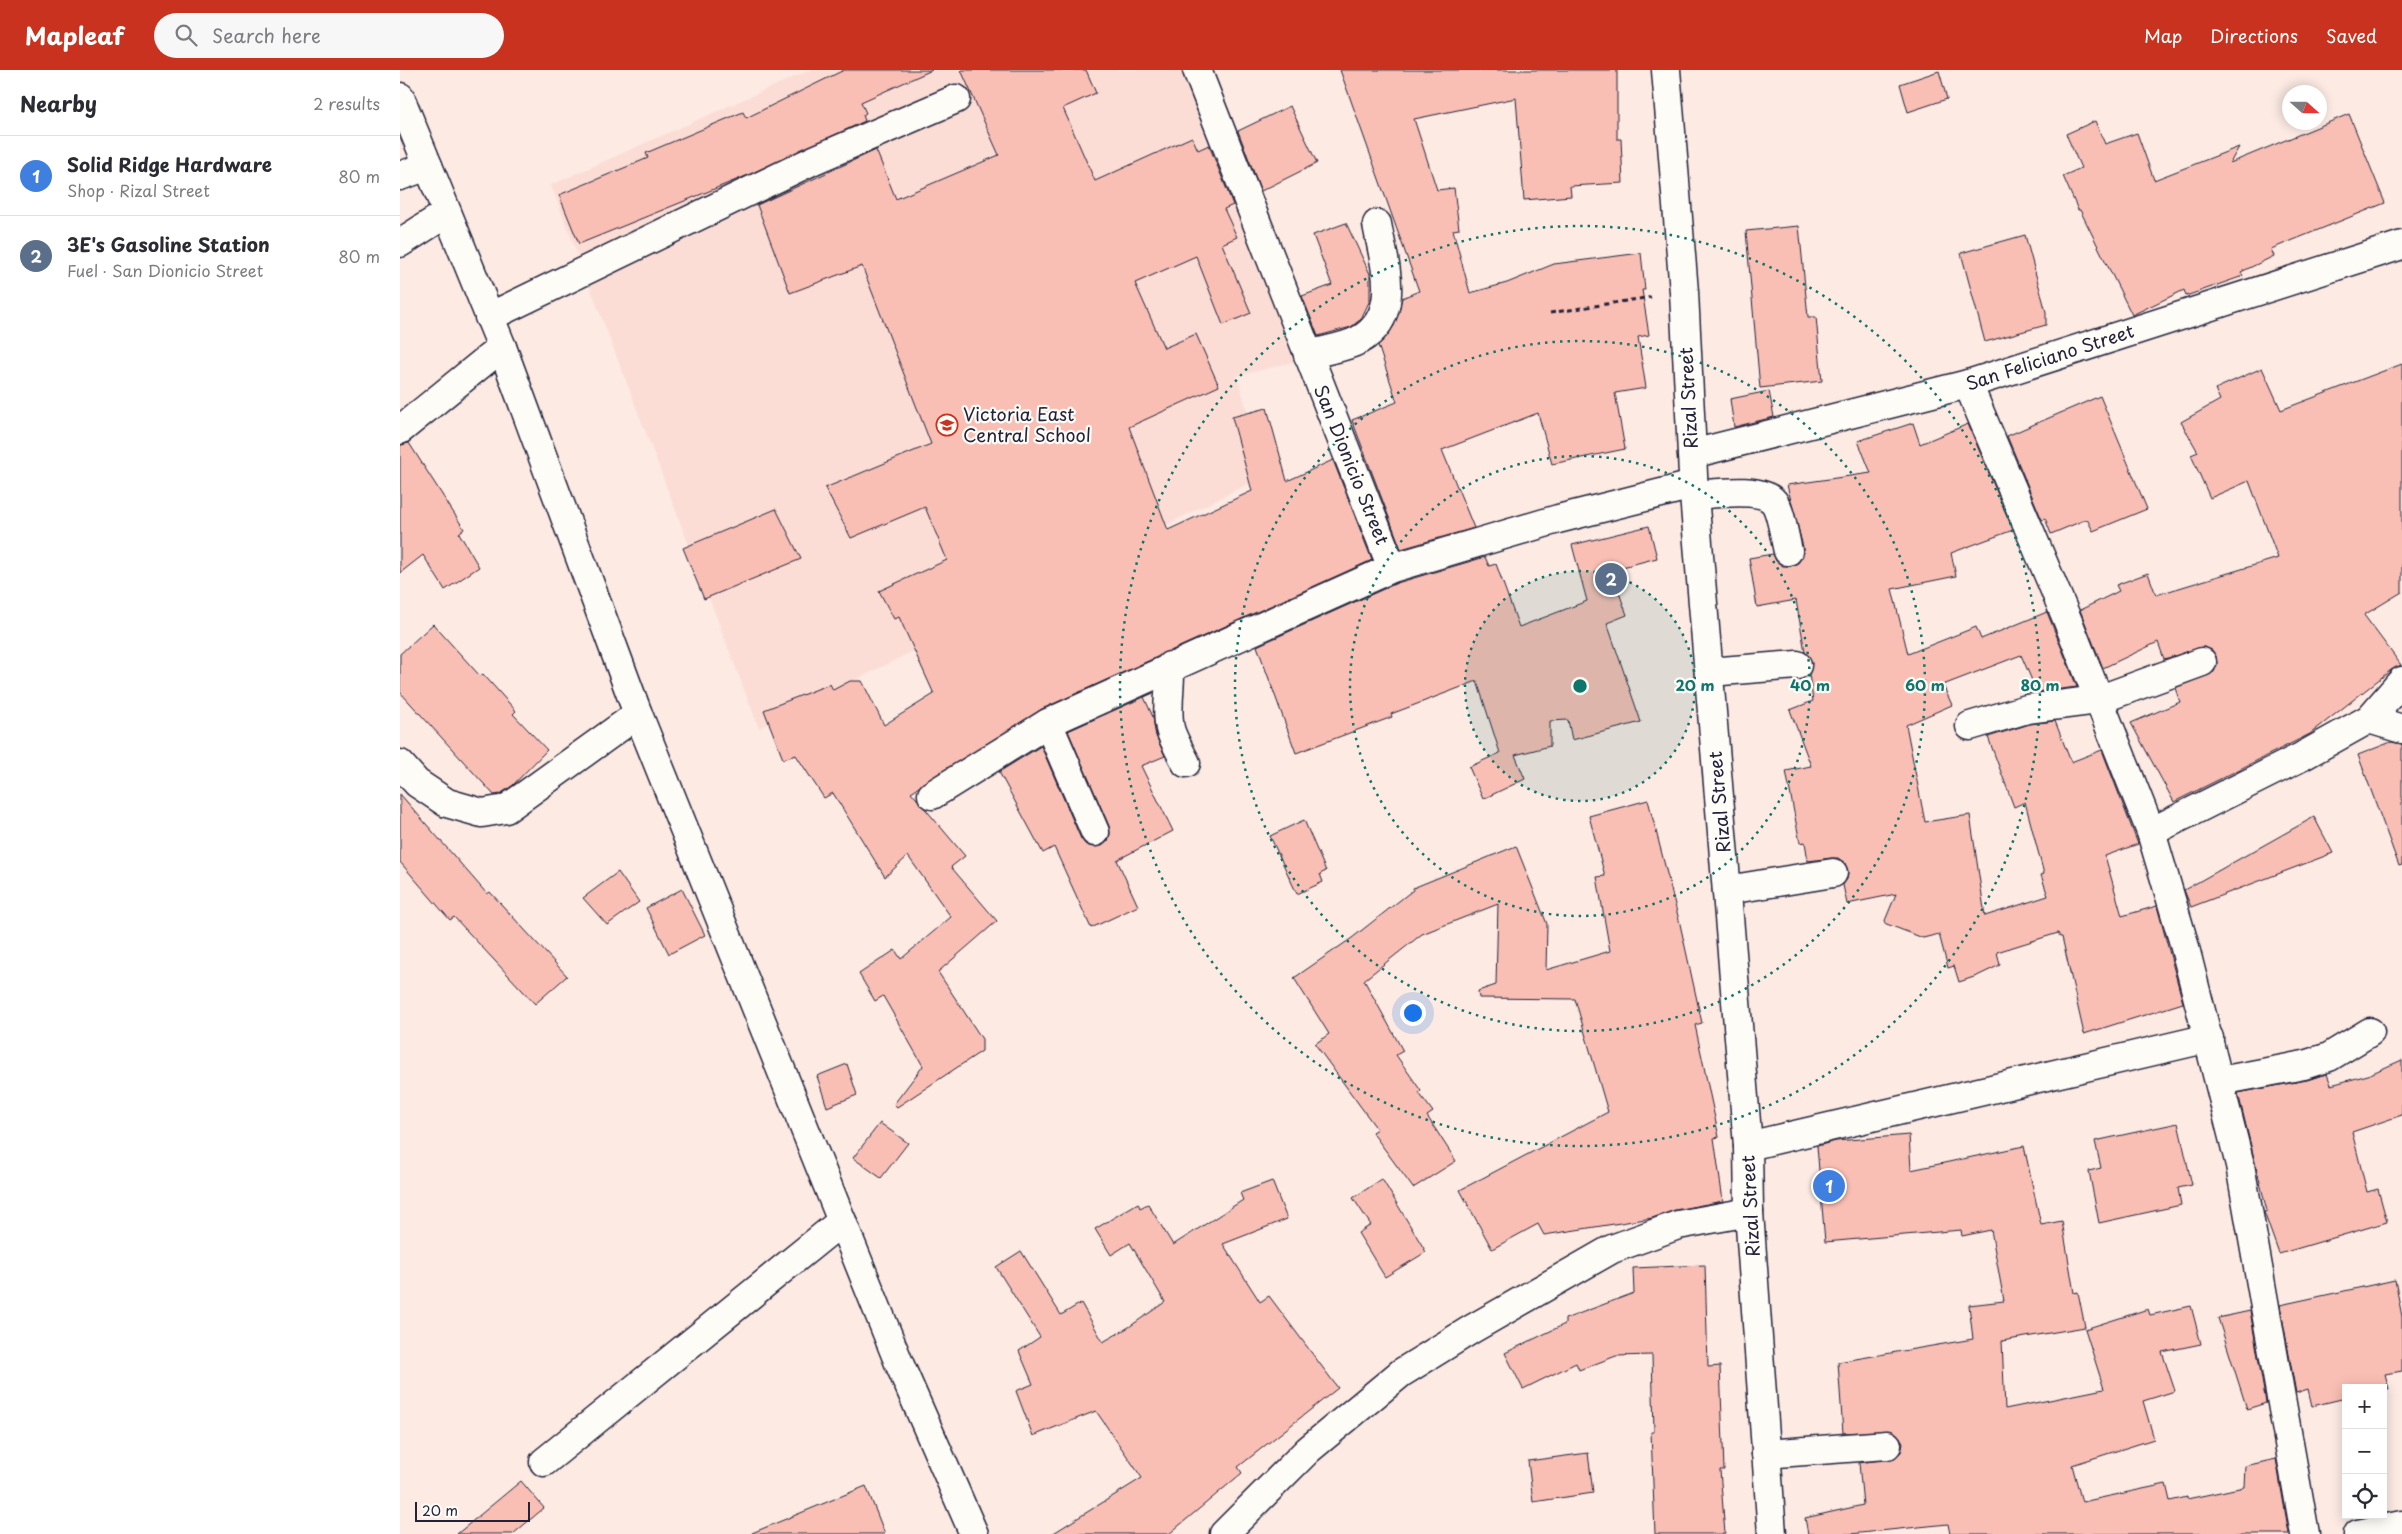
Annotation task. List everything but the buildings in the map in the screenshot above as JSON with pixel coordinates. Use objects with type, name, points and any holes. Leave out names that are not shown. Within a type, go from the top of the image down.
[{"type":"street","name":"San Dionicio Street","points":[[1197,70],[1392,568]]},
{"type":"street","name":"Rizal Street","points":[[1666,70],[1684,292],[1693,490],[1748,1146],[1749,1212],[1772,1534]]},
{"type":"street","points":[[400,97],[406,130],[428,166],[502,347],[638,714],[899,1363],[974,1534]]},
{"type":"street","points":[[489,317],[814,160],[956,99]]},
{"type":"street","points":[[400,176],[428,166]]},
{"type":"street","points":[[400,243],[447,213]]},
{"type":"street","points":[[1308,355],[1359,340],[1378,324],[1387,306],[1388,282],[1377,224]]},
{"type":"street","name":"San Feliciano Street","points":[[1692,454],[1968,384],[2402,245]]},
{"type":"street","points":[[400,430],[502,347]]},
{"type":"street","points":[[1968,384],[2151,832],[2209,1038],[2240,1164],[2306,1534]]},
{"type":"street","points":[[932,794],[1048,723],[1170,666],[1392,568],[1558,519],[1693,490],[1751,493],[1766,496],[1775,503],[1788,551]]},
{"type":"street","points":[[1970,726],[2027,709],[2098,700],[2202,662]]},
{"type":"street","points":[[1709,672],[1797,665]]},
{"type":"street","points":[[1170,666],[1171,692],[1168,709],[1170,731],[1186,763]]},
{"type":"street","points":[[2151,832],[2301,757],[2369,719],[2402,681]]},
{"type":"street","points":[[400,764],[417,783],[447,803],[482,813],[506,809],[638,714]]},
{"type":"street","points":[[2369,719],[2402,729]]},
{"type":"street","points":[[1048,723],[1094,832]]},
{"type":"street","points":[[1727,890],[1833,873]]},
{"type":"street","points":[[2220,1081],[2304,1065],[2329,1057],[2370,1032]]},
{"type":"street","points":[[1748,1146],[2209,1038]]},
{"type":"street","points":[[1224,1534],[1316,1443],[1401,1374],[1472,1329],[1612,1249],[1678,1225],[1749,1212]]},
{"type":"street","points":[[544,1462],[842,1221]]},
{"type":"street","points":[[1766,1454],[1887,1445]]},
{"type":"street","points":[[2358,1534],[2402,1525]]},
{"type":"path","points":[[1550,313],[1684,292]]},
{"type":"shaded area","name":"Victoria East Central School","points":[[810,70],[1187,70],[1301,360],[1237,376],[1266,475],[759,728],[551,185]]},
{"type":"place","name":"Victoria East Central School","points":[[947,425]]},
{"type":"place","name":"3E's Gasoline Station","points":[[1611,579]]},
{"type":"place","name":"Solid Ridge Hardware","points":[[1829,1186]]}]
